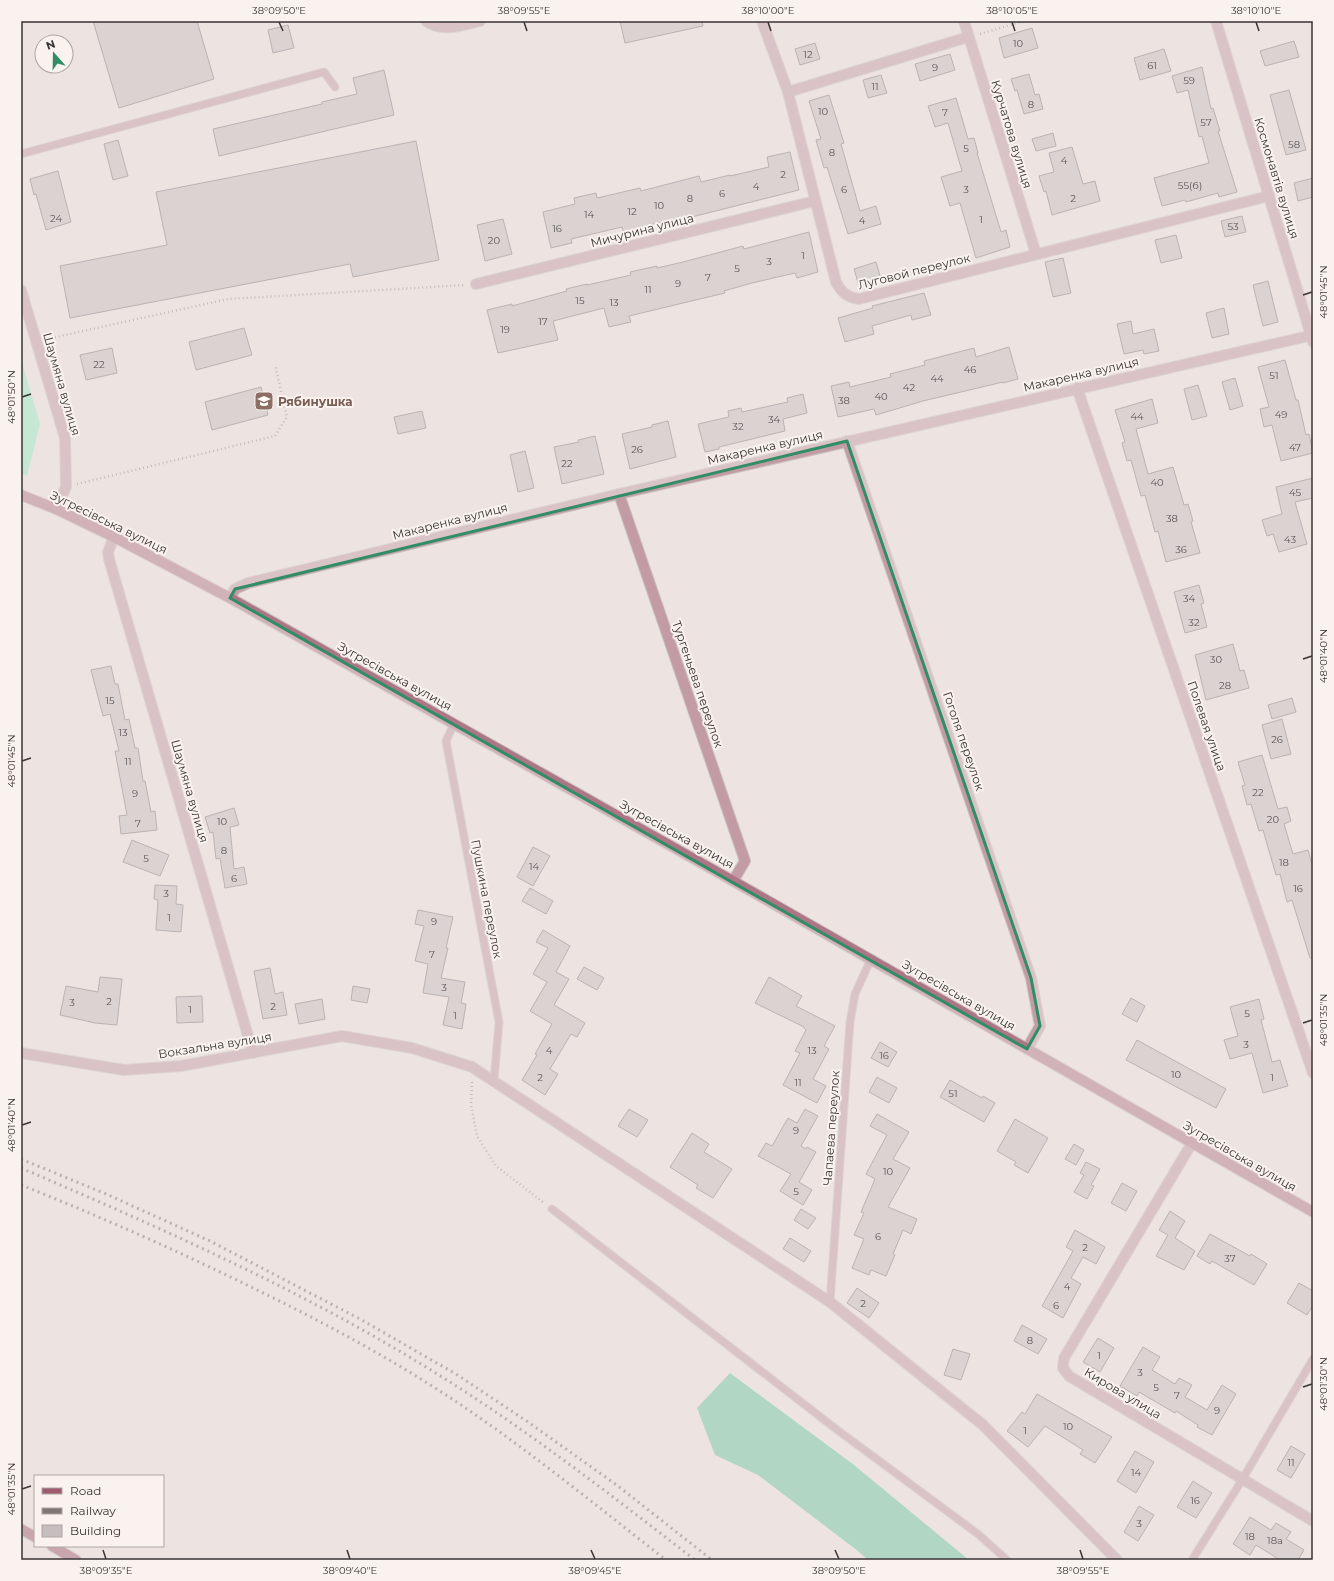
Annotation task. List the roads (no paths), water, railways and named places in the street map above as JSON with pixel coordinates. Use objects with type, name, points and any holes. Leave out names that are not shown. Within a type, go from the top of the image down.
[{"type":"main road","points":[[21,1529],[34,1536]]},
{"type":"main road","points":[[54,1547],[76,1560]]},
{"type":"street","points":[[426,21],[433,26],[443,28],[480,21]]},
{"type":"street","name":"Луговой переулок","points":[[762,21],[788,92],[836,282],[845,295],[852,298],[859,299],[1269,196]]},
{"type":"street","name":"Курчатова вулиця","points":[[964,21],[1036,254]]},
{"type":"street","name":"Космонавтів вулиця","points":[[1216,21],[1312,338]]},
{"type":"street","points":[[788,92],[968,37]]},
{"type":"street","name":"Мичурина улица","points":[[476,284],[815,201]]},
{"type":"street","name":"Шаумяна вулиця","points":[[21,290],[65,438],[66,487],[56,509]]},
{"type":"street","name":"Макаренка вулиця","points":[[230,598],[235,588],[248,583],[619,494],[1077,388],[1312,338]]},
{"type":"street","name":"Полевая улица","points":[[1077,388],[1313,1073]]},
{"type":"street","name":"Гоголя переулок","points":[[847,441],[1031,978],[1040,1026],[1027,1050]]},
{"type":"street","name":"Тургеньева переулок","points":[[619,494],[745,861],[733,881]]},
{"type":"street","name":"Зугресівська вулиця","points":[[21,495],[56,509],[114,537],[230,598],[871,959],[1027,1050],[1313,1212]]},
{"type":"street","name":"Шаумяна вулиця","points":[[114,537],[108,552],[109,559],[253,1053]]},
{"type":"street","name":"Вокзальна вулиця","points":[[21,1053],[124,1070],[181,1066],[342,1036],[412,1048],[472,1067],[830,1302],[983,1425],[1117,1560]]},
{"type":"street","name":"Кирова улица","points":[[1192,1143],[1064,1358],[1063,1368],[1069,1376],[1313,1521]]},
{"type":"lane","points":[[21,154],[324,72],[335,86]]},
{"type":"lane","name":"Пушкина переулок","points":[[454,724],[446,742],[499,1022],[494,1081]]},
{"type":"lane","name":"Чапаева переулок","points":[[830,1302],[850,1022],[855,994],[871,959]]},
{"type":"lane","points":[[552,1208],[836,1429],[978,1534],[1007,1560]]},
{"type":"lane","points":[[1192,1560],[1242,1480],[1313,1359]]},
{"type":"railway","points":[[21,1159],[106,1194],[210,1241],[360,1319],[456,1374],[528,1422],[618,1486],[712,1560]]},
{"type":"railway","points":[[21,1168],[240,1266],[347,1321],[399,1351],[450,1382],[513,1424],[605,1491],[695,1560]]},
{"type":"railway","points":[[21,1185],[137,1234],[223,1273],[276,1299],[372,1350],[472,1412],[556,1474],[666,1560]]},
{"type":"place","name":"Рябинушка","points":[[264,401]]}]
